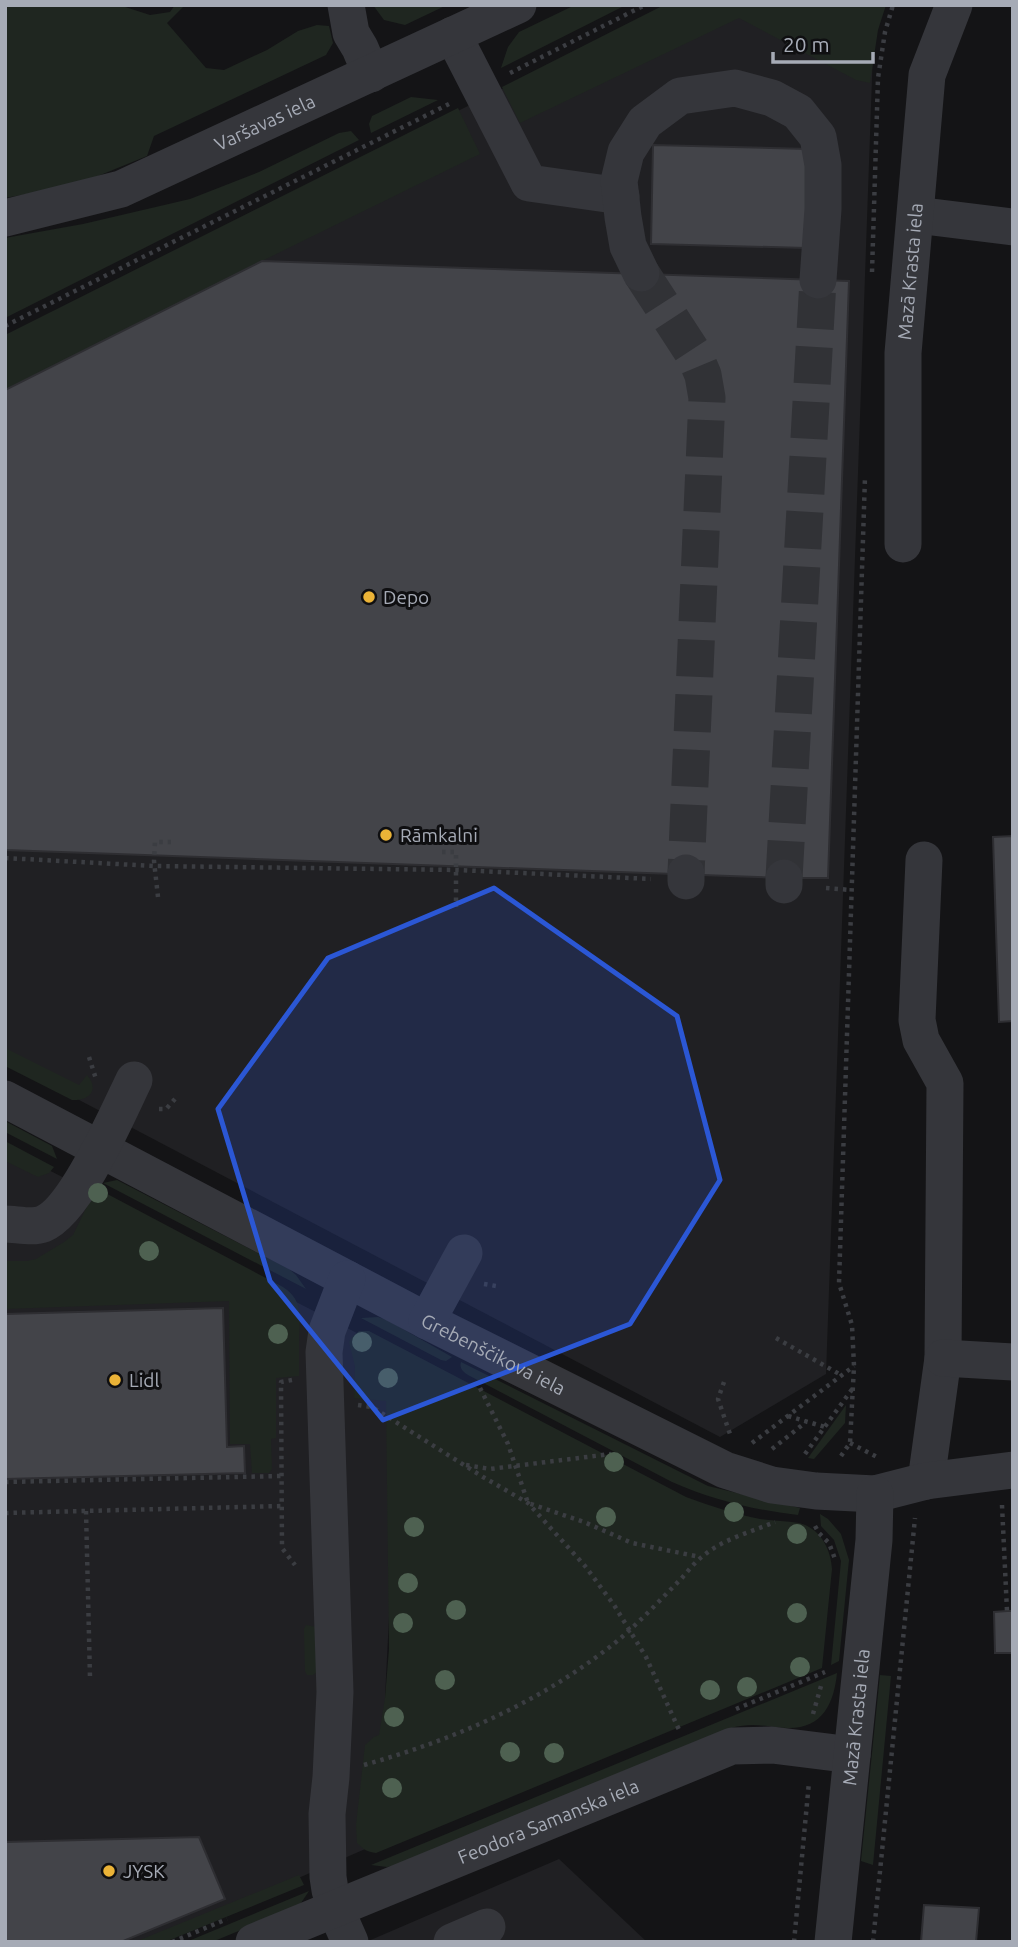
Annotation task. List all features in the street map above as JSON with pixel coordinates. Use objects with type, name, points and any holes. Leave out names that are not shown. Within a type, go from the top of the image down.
[{"type":"street","points":[[346,5],[351,33],[371,74]]},
{"type":"street","name":"Varšavas iela","points":[[5,218],[121,189],[518,5]]},
{"type":"street","name":"Mazā Krasta iela","points":[[903,544],[904,353],[928,75],[954,5]]},
{"type":"street","points":[[453,36],[529,183],[621,196]]},
{"type":"street","points":[[641,273],[628,246],[619,181],[626,152],[645,122],[680,96],[735,88],[772,98],[798,112],[818,137],[823,165],[818,280]]},
{"type":"street","points":[[916,215],[1013,227]]},
{"type":"street","points":[[923,860],[917,1020],[920,1040],[945,1083],[943,1358],[926,1481]]},
{"type":"street","points":[[5,1224],[42,1224],[58,1214],[74,1194],[99,1150],[134,1080]]},
{"type":"street","name":"Grebenščikova iela","points":[[5,1099],[427,1321],[725,1470],[772,1485],[816,1491],[875,1494],[926,1481],[1007,1484]]},
{"type":"street","points":[[427,1321],[464,1253]]},
{"type":"street","points":[[346,1279],[327,1331],[324,1352],[335,1692],[327,1814],[328,1877],[335,1908],[350,1942]]},
{"type":"street","points":[[943,1358],[1013,1363]]},
{"type":"street","name":"Mazā Krasta iela","points":[[833,1942],[874,1540],[875,1494]]},
{"type":"street","name":"Feodora Samanska iela","points":[[254,1942],[732,1746],[772,1745],[852,1755]]},
{"type":"street","points":[[452,1942],[487,1927]]},
{"type":"path","points":[[5,326],[645,5]]},
{"type":"path","points":[[158,897],[154,866],[155,842],[171,842]]},
{"type":"path","points":[[442,852],[456,852],[456,907]]},
{"type":"path","points":[[5,858],[154,866],[457,870],[677,878]]},
{"type":"path","points":[[826,888],[851,890],[839,1283],[852,1325],[853,1417]]},
{"type":"path","points":[[776,1338],[841,1375]]},
{"type":"path","points":[[747,1447],[854,1366]]},
{"type":"path","points":[[724,1382],[718,1399],[733,1443]]},
{"type":"path","points":[[478,1384],[508,1444],[528,1503],[585,1566],[629,1629],[646,1657],[680,1733]]},
{"type":"path","points":[[798,1463],[853,1388]]},
{"type":"path","points":[[372,1407],[528,1503],[584,1522],[632,1543],[701,1557]]},
{"type":"path","points":[[787,1416],[825,1427]]},
{"type":"path","points":[[769,1451],[806,1422]]},
{"type":"path","points":[[464,1465],[490,1469],[611,1454]]},
{"type":"path","points":[[5,1482],[282,1476]]},
{"type":"path","points":[[873,1942],[916,1510],[926,1481]]},
{"type":"path","points":[[1007,1484],[1007,1611]]},
{"type":"path","points":[[5,1513],[282,1506]]},
{"type":"path","points":[[86,1511],[89,1678]]},
{"type":"path","points":[[357,1767],[441,1740],[513,1710],[573,1673],[617,1641],[701,1557],[719,1544],[785,1517]]},
{"type":"path","points":[[813,1522],[829,1543],[836,1562]]},
{"type":"path","points":[[794,1942],[812,1719],[827,1664]]},
{"type":"highlighted area","points":[[494,888],[677,1016],[720,1180],[630,1324],[383,1420],[270,1281],[218,1109],[328,958]]},
{"type":"shaded area","points":[[5,5],[119,5],[150,15],[170,12],[175,5],[185,5],[167,23],[206,68],[224,70],[267,50],[298,31],[317,25],[329,26],[333,43],[326,55],[154,136],[147,156],[76,185],[5,198]]},
{"type":"shaded area","points":[[373,5],[447,5],[405,25],[384,20]]},
{"type":"shaded area","points":[[575,5],[626,5],[501,68],[508,47],[519,32]]},
{"type":"shaded area","points":[[664,5],[886,5],[878,30],[870,83],[856,80],[739,18],[520,123],[502,87]]},
{"type":"shaded area","points":[[670,5],[827,5],[873,50],[826,1374],[720,1437],[5,1061],[5,337]]},
{"type":"shaded area","points":[[411,97],[438,100],[371,133],[369,124],[372,116]]},
{"type":"shaded area","points":[[458,108],[480,154],[5,390],[5,335]]},
{"type":"shaded area","points":[[351,131],[359,140],[5,318],[5,238],[83,224],[190,199],[259,172],[339,133]]},
{"type":"shaded area","points":[[5,1048],[79,1085],[87,1075],[93,1085],[91,1094],[83,1099],[72,1100],[5,1066]]},
{"type":"shaded area","points":[[5,1121],[52,1146],[57,1159],[5,1132]]},
{"type":"shaded area","points":[[5,1141],[54,1167],[49,1173],[38,1177],[5,1161]]},
{"type":"shaded area","points":[[5,1148],[402,1356],[385,1698],[386,1840],[151,1942],[5,1942]]},
{"type":"shaded area","points":[[117,1180],[289,1269],[306,1289],[103,1183]]},
{"type":"shaded area","points":[[96,1188],[283,1287],[295,1298],[300,1319],[299,1376],[276,1378],[276,1438],[271,1439],[272,1469],[269,1473],[252,1473],[250,1444],[230,1444],[229,1301],[5,1309],[5,1261],[36,1259],[73,1235]]},
{"type":"shaded area","points":[[378,1317],[452,1357],[446,1361],[441,1360],[361,1318]]},
{"type":"shaded area","points":[[359,1331],[369,1331],[686,1497],[741,1515],[799,1523],[813,1529],[827,1547],[832,1569],[822,1668],[376,1853],[363,1849],[357,1843],[356,1825],[365,1745],[379,1735],[389,1649],[386,1401],[354,1398],[355,1366],[349,1342]]},
{"type":"shaded area","points":[[461,1362],[708,1486],[800,1508],[798,1515],[734,1503],[672,1482],[468,1375],[462,1370]]},
{"type":"shaded area","points":[[846,1405],[845,1423],[814,1459],[808,1458]]},
{"type":"shaded area","points":[[820,1514],[841,1534],[849,1560],[839,1661],[831,1665],[841,1561],[834,1540],[821,1526]]},
{"type":"shaded area","points":[[306,1625],[316,1627],[316,1673],[313,1675],[307,1675],[305,1671]]},
{"type":"shaded area","points":[[837,1673],[829,1704],[817,1719],[809,1724],[787,1728],[753,1725],[731,1728],[398,1865],[371,1865]]},
{"type":"shaded area","points":[[880,1675],[891,1676],[873,1865],[861,1861]]},
{"type":"shaded area","points":[[559,1859],[647,1942],[366,1942]]},
{"type":"shaded area","points":[[299,1875],[304,1885],[165,1942],[135,1942]]},
{"type":"shaded area","points":[[309,1891],[294,1908],[212,1942],[186,1942]]},
{"type":"building","points":[[653,145],[808,149],[806,248],[651,244]]},
{"type":"building","points":[[262,261],[849,281],[828,878],[5,850],[5,390]]},
{"type":"building","points":[[1013,836],[1013,1021],[999,1022],[993,837]]},
{"type":"building","name":"Lidl","points":[[223,1308],[227,1447],[244,1446],[245,1473],[5,1479],[5,1314]]},
{"type":"building","points":[[1013,1611],[1013,1653],[995,1653],[994,1612]]},
{"type":"building","name":"JYSK","points":[[199,1837],[225,1899],[121,1942],[5,1942],[5,1842]]},
{"type":"building","points":[[924,1905],[979,1908],[976,1942],[921,1942]]},
{"type":"tunnel","points":[[641,273],[695,356],[703,375],[707,398],[686,873]]},
{"type":"tunnel","points":[[784,878],[818,280]]},
{"type":"place","name":"Depo","points":[[369,597]]},
{"type":"place","name":"Rāmkalni","points":[[386,835]]},
{"type":"place","name":"Lidl","points":[[115,1380]]},
{"type":"place","name":"JYSK","points":[[109,1871]]}]
